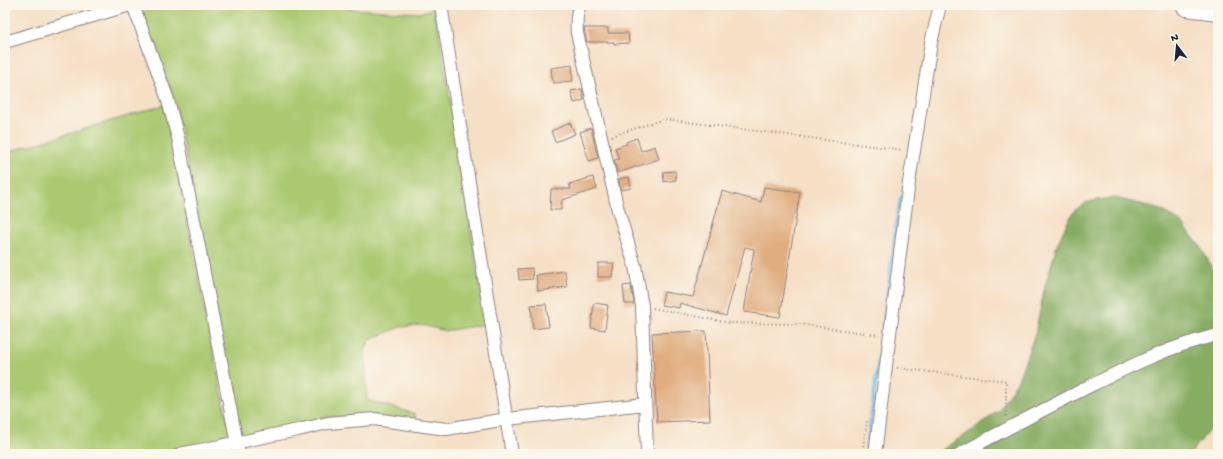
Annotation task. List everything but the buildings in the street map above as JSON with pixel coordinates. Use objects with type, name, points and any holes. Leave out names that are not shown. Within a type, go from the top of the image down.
[{"type":"highway","points":[[1187,5],[1218,10]]},
{"type":"street","points":[[5,42],[130,5]]},
{"type":"street","points":[[133,5],[167,97],[178,138],[238,448]]},
{"type":"street","points":[[441,5],[512,454]]},
{"type":"street","points":[[580,5],[576,20],[577,32],[618,210],[635,266],[642,306],[647,454]]},
{"type":"street","points":[[875,454],[908,189],[906,153],[940,5]]},
{"type":"street","points":[[960,454],[1005,429],[1128,367],[1198,339],[1218,335]]},
{"type":"street","points":[[180,454],[238,448],[298,430],[328,423],[374,419],[446,429],[507,419],[645,404]]},
{"type":"path","points":[[601,139],[664,119],[906,153]]},
{"type":"path","points":[[642,306],[730,323],[799,324],[879,335]]},
{"type":"path","points":[[886,366],[1006,381],[1005,429]]},
{"type":"green space","points":[[173,5],[340,5],[351,9],[419,13],[435,8],[486,324],[446,331],[422,325],[400,327],[370,340],[365,350],[367,400],[415,414],[416,422],[376,416],[325,417],[304,425],[241,436],[175,102],[140,9]]},
{"type":"green space","points":[[164,105],[231,439],[150,454],[5,454],[5,153]]},
{"type":"green space","points":[[1115,198],[1163,211],[1182,223],[1200,246],[1211,265],[1218,286],[1218,415],[1211,428],[1190,454],[935,454],[979,426],[999,410],[1018,380],[1035,334],[1044,290],[1056,248],[1066,225],[1074,211],[1085,203]]},
{"type":"waterway","points":[[866,454],[901,197]]}]
